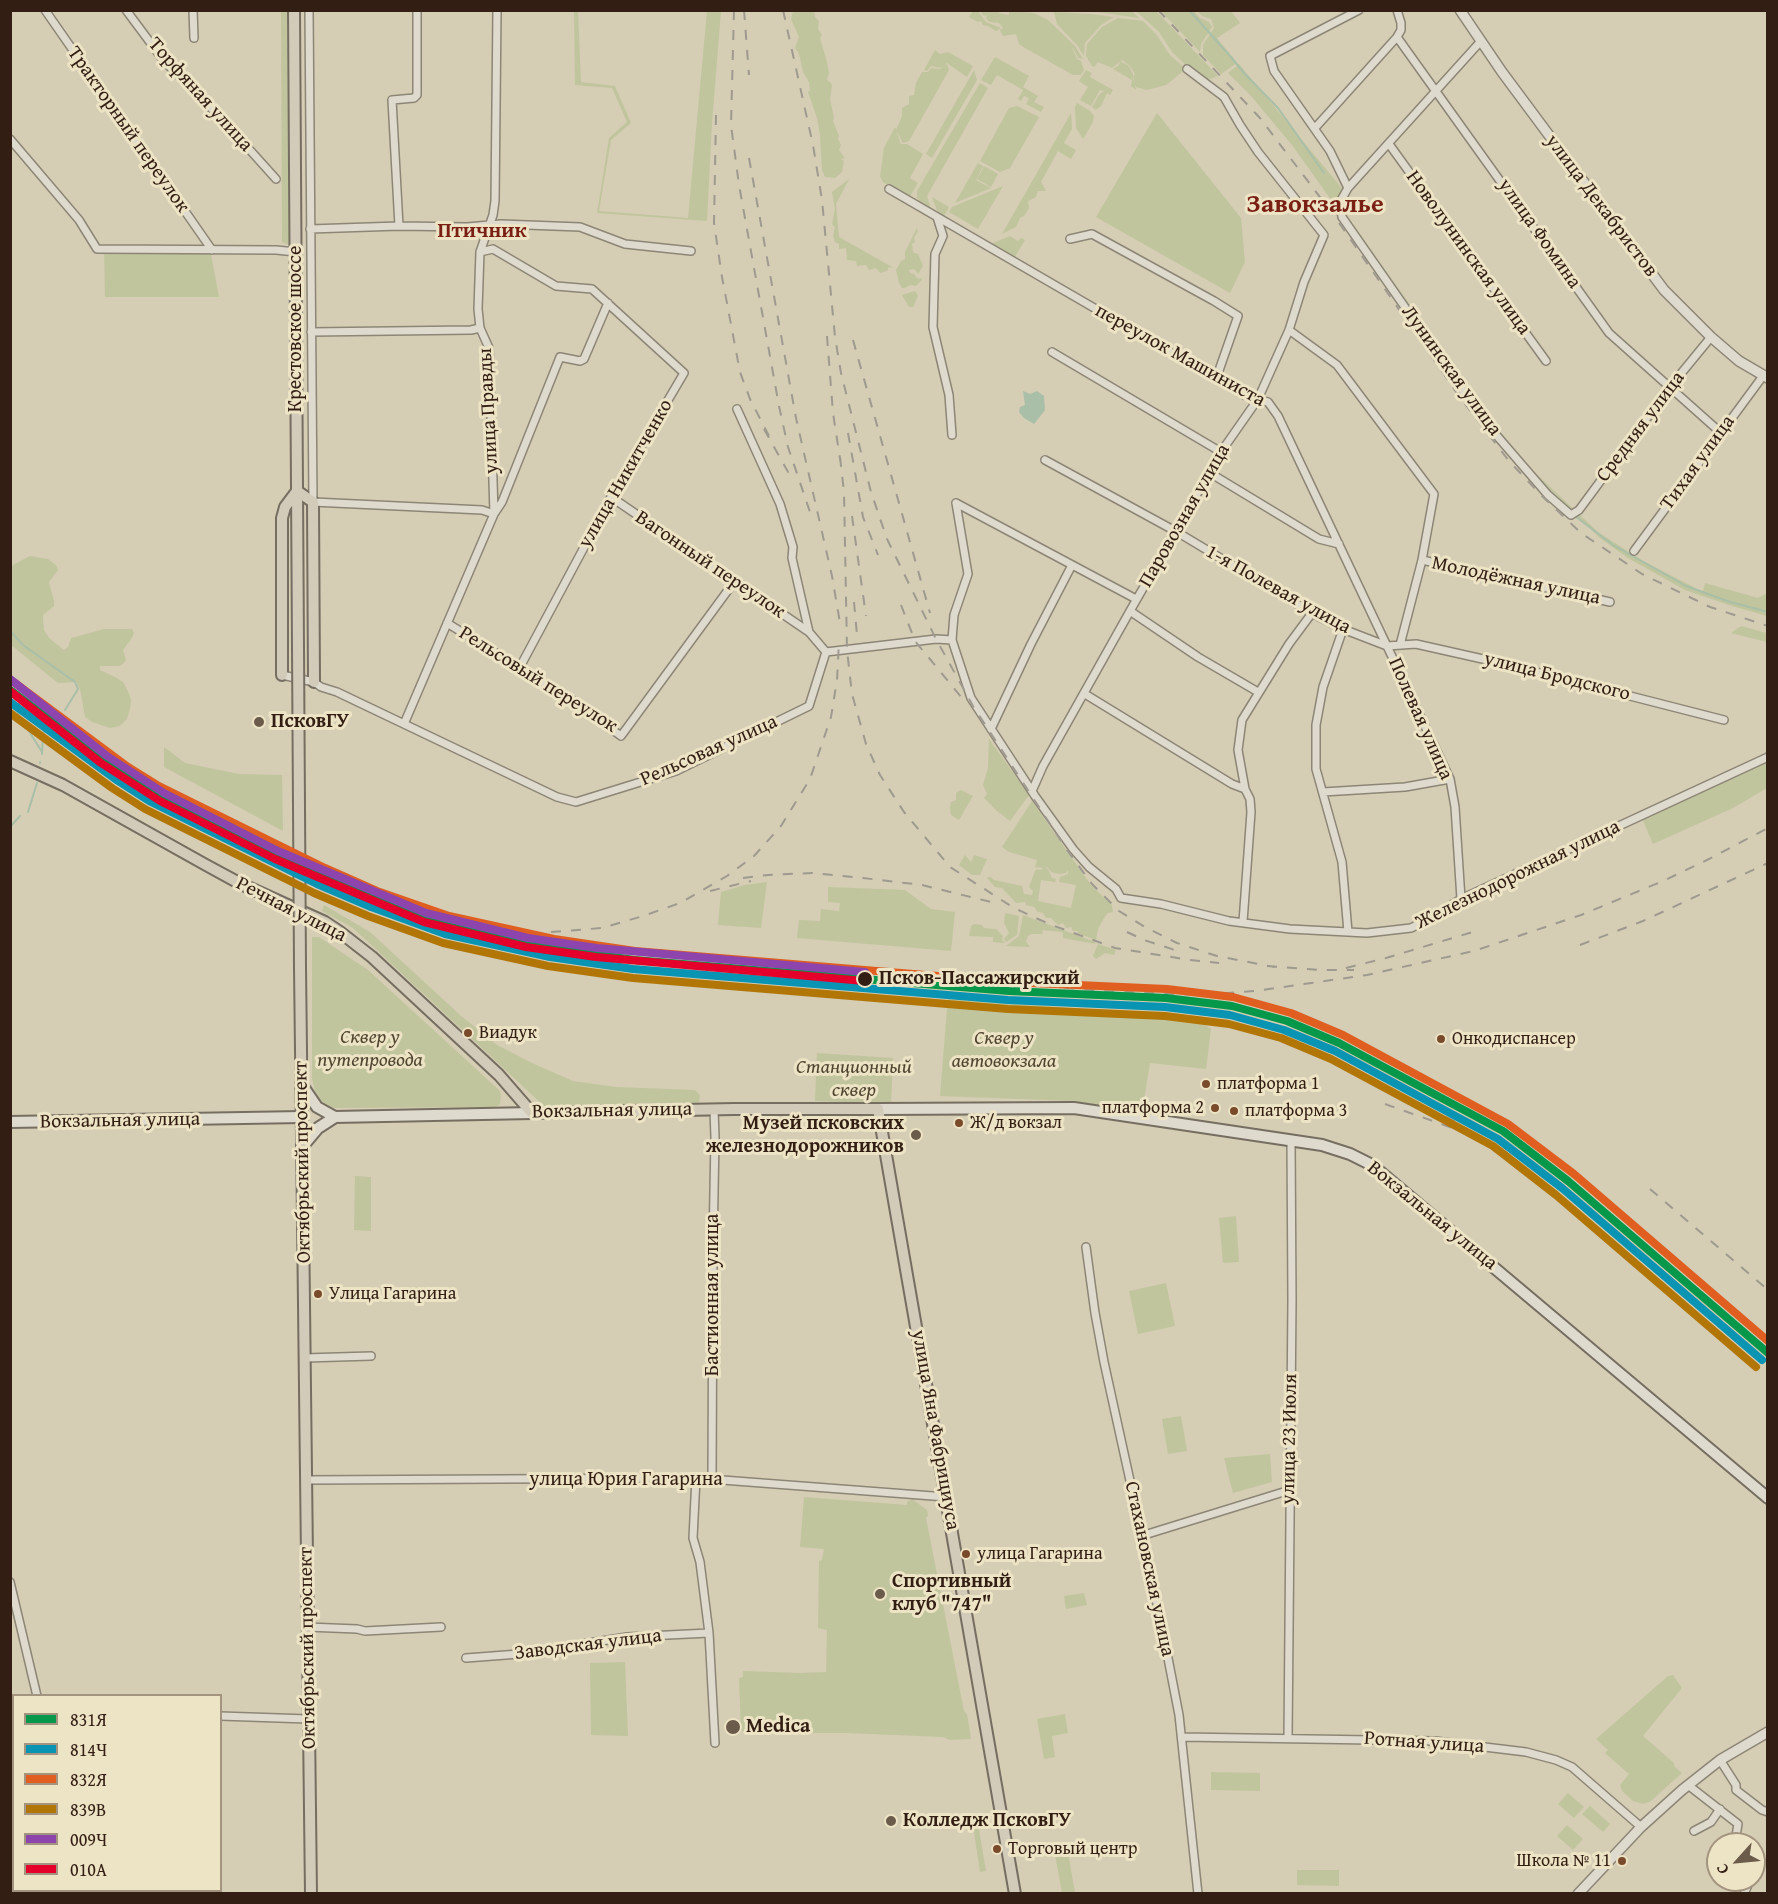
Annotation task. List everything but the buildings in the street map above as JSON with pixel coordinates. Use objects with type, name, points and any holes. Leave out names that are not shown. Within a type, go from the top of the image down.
[{"type":"main road","name":"Крестовское шоссе","points":[[294,10],[298,647]]},
{"type":"main road","points":[[282,675],[282,518],[285,507],[297,491],[313,502],[314,682]]},
{"type":"main road","name":"Октябрьский проспект","points":[[298,647],[310,1893]]},
{"type":"main road","name":"Речная улица","points":[[10,761],[63,785],[241,884],[325,922],[340,932],[372,957],[484,1061],[532,1113]]},
{"type":"main road","points":[[302,1085],[317,1107],[335,1117],[318,1128],[302,1147]]},
{"type":"main road","name":"Вокзальная улица","points":[[335,1117],[878,1108],[1074,1108],[1322,1145],[1350,1154],[1372,1165],[1767,1498]]},
{"type":"main road","name":"улица Яна Фабрициуса","points":[[878,1108],[1015,1893]]},
{"type":"main road","name":"Вокзальная улица","points":[[10,1122],[302,1117]]},
{"type":"street","name":"Тракторный переулок","points":[[45,10],[212,250]]},
{"type":"street","name":"Торфяная улица","points":[[126,10],[164,61],[222,119],[276,179]]},
{"type":"street","points":[[193,10],[194,38]]},
{"type":"street","points":[[309,10],[313,502],[482,510],[494,514],[502,502],[560,357],[580,361],[584,359],[608,303],[592,289],[556,286],[493,249],[480,252]]},
{"type":"street","points":[[399,226],[392,100],[414,98],[417,95],[417,10]]},
{"type":"street","name":"улица Правды","points":[[404,724],[494,514],[489,348],[480,328],[478,309],[480,252],[493,215],[495,201],[497,10]]},
{"type":"street","points":[[1359,10],[1270,56],[1274,71],[1330,151],[1348,188],[1481,41]]},
{"type":"street","points":[[1315,128],[1397,37],[1401,30],[1401,23],[1396,10]]},
{"type":"street","name":"улица Декабристов","points":[[1460,10],[1648,271],[1711,337],[1739,361],[1765,377]]},
{"type":"street","name":"улица Фомина","points":[[1397,37],[1610,333],[1720,432]]},
{"type":"street","name":"Паровозная улица","points":[[1032,791],[1043,766],[1136,599],[1177,532],[1221,452],[1258,399],[1289,330],[1304,282],[1324,235],[1258,152],[1224,97],[1187,69]]},
{"type":"street","points":[[10,139],[79,220],[97,249],[296,252]]},
{"type":"street","name":"Новолунинская улица","points":[[1389,144],[1546,361]]},
{"type":"street","name":"Лунинская улица","points":[[1348,188],[1340,202],[1342,216],[1485,422],[1548,495],[1571,515]]},
{"type":"street","name":"переулок Машиниста","points":[[888,189],[1245,396],[1268,402],[1278,416],[1387,646]]},
{"type":"street","points":[[937,217],[943,236],[935,254],[933,327],[949,395],[952,435]]},
{"type":"street","points":[[310,229],[501,224],[580,227],[625,243],[691,251]]},
{"type":"street","points":[[1070,239],[1092,234],[1238,316],[1216,379]]},
{"type":"street","name":"улица Никитченко","points":[[520,667],[610,497],[684,372],[608,303]]},
{"type":"street","points":[[311,332],[480,328]]},
{"type":"street","name":"Молодёжная улица","points":[[1289,330],[1337,365],[1434,494],[1422,560],[1611,602]]},
{"type":"street","name":"Средняя улица","points":[[1571,515],[1579,510],[1670,387],[1711,337]]},
{"type":"street","points":[[1052,352],[1221,452]]},
{"type":"street","name":"Тихая улица","points":[[1634,551],[1720,432],[1765,377]]},
{"type":"street","points":[[736,409],[780,504],[793,547],[792,558],[809,632],[826,652],[936,639],[952,640],[954,615],[968,574],[956,503],[1136,599]]},
{"type":"street","name":"1-я Полевая улица","points":[[1045,460],[1177,532],[1312,613],[1387,646]]},
{"type":"street","points":[[1210,473],[1319,539],[1339,544]]},
{"type":"street","name":"Вагонный переулок","points":[[610,497],[809,632]]},
{"type":"street","points":[[1400,645],[1422,560]]},
{"type":"street","points":[[991,729],[1072,565]]},
{"type":"street","name":"Рельсовый переулок","points":[[447,623],[572,700],[621,736],[734,582]]},
{"type":"street","points":[[1130,611],[1198,657],[1258,692]]},
{"type":"street","points":[[1243,922],[1251,812],[1238,750],[1242,720],[1289,644],[1312,613]]},
{"type":"street","points":[[1342,628],[1323,687],[1316,725],[1316,769],[1342,862],[1348,932]]},
{"type":"street","name":"Железнодорожная улица","points":[[952,640],[971,698],[1032,791],[1073,849],[1089,867],[1116,889],[1121,898],[1161,904],[1228,921],[1322,932],[1378,933],[1411,928],[1461,899],[1767,757]]},
{"type":"street","name":"улица Бродского","points":[[1387,646],[1416,644],[1505,664],[1724,720]]},
{"type":"street","name":"Полевая улица","points":[[1387,646],[1450,779],[1455,807],[1461,899]]},
{"type":"street","name":"Рельсовая улица","points":[[282,675],[314,682],[556,797],[576,802],[676,771],[809,706],[826,652]]},
{"type":"street","points":[[1085,694],[1232,784],[1245,789]]},
{"type":"street","points":[[1323,792],[1405,787],[1450,779]]},
{"type":"street","name":"Бастионная улица","points":[[712,1479],[716,1137],[714,1110]]},
{"type":"street","name":"улица 23 Июля","points":[[1288,1738],[1292,1300],[1291,1140]]},
{"type":"street","name":"Стахановская улица","points":[[1086,1246],[1095,1313],[1161,1622],[1182,1737],[1198,1893]]},
{"type":"street","points":[[305,1358],[371,1356]]},
{"type":"street","points":[[696,1478],[693,1538],[700,1562],[709,1633],[715,1743]]},
{"type":"street","name":"улица Юрия Гагарина","points":[[306,1480],[696,1478],[946,1497]]},
{"type":"street","points":[[1141,1536],[1290,1490]]},
{"type":"street","points":[[10,1582],[37,1694]]},
{"type":"street","points":[[307,1627],[365,1631],[441,1627]]},
{"type":"street","name":"Заводская улица","points":[[466,1658],[519,1654],[627,1637],[709,1633]]},
{"type":"street","points":[[222,1716],[308,1719]]},
{"type":"street","points":[[1578,1893],[1641,1827],[1688,1785],[1720,1760],[1767,1732]]},
{"type":"street","name":"Ротная улица","points":[[1182,1737],[1435,1741],[1526,1752],[1572,1767],[1641,1827]]},
{"type":"street","points":[[1720,1760],[1736,1785],[1736,1790],[1767,1812]]},
{"type":"street","points":[[1688,1785],[1738,1824],[1737,1832]]},
{"type":"street","points":[[1694,1831],[1710,1822],[1720,1809]]},
{"type":"green space","points":[[281,11],[287,11],[289,245],[282,242]]},
{"type":"green space","points":[[574,11],[578,11],[581,82],[615,86],[631,123],[611,140],[599,211],[688,218],[707,11],[721,11],[707,221],[597,213],[609,138],[627,122],[612,88],[575,85]]},
{"type":"green space","points":[[793,11],[814,11],[819,21],[818,29],[822,35],[820,38],[829,73],[827,80],[832,86],[830,99],[833,121],[841,145],[839,150],[845,158],[841,159],[844,161],[842,172],[835,178],[825,177],[822,170],[817,118],[808,92],[809,82],[795,48],[799,37],[791,19]]},
{"type":"green space","points":[[973,11],[978,11],[986,22],[1001,28],[996,31],[983,25],[981,21],[978,22],[969,17]]},
{"type":"green space","points":[[980,11],[1002,11],[998,13],[1009,15],[1009,11],[1034,13],[1048,20],[1075,46],[1083,59],[1078,58],[1072,48],[1084,70],[1081,75],[1073,75],[1025,48],[1019,44],[1016,34],[1003,36],[1000,30],[1003,28],[999,23],[990,22],[986,19],[987,15],[984,16]]},
{"type":"green space","points":[[1091,11],[1132,11],[1139,18]]},
{"type":"green space","points":[[1136,11],[1156,11],[1218,76],[1207,80],[1188,67],[1172,52],[1159,32]]},
{"type":"green space","points":[[1161,11],[1194,11],[1200,18],[1209,22],[1212,27],[1201,44],[1200,52]]},
{"type":"green space","points":[[1197,11],[1231,11],[1240,23],[1217,38],[1237,63],[1221,74],[1203,55],[1203,45],[1214,28],[1211,19],[1202,16]]},
{"type":"green space","points":[[1054,12],[1114,17],[1101,25],[1085,43],[1084,56],[1057,24]]},
{"type":"green space","points":[[1118,18],[1143,21],[1156,34],[1170,55],[1186,69],[1166,85],[1147,90],[1136,87],[1133,78],[1135,74],[1122,60],[1112,68],[1098,62],[1094,67],[1092,66],[1086,56],[1087,44],[1102,27]]},
{"type":"green space","points":[[935,50],[940,54],[948,52],[973,66],[967,77],[947,63],[944,65],[947,64],[949,70],[909,141],[903,143],[896,130],[902,116],[902,108],[909,104],[909,96],[914,95],[916,83],[922,72],[928,72],[931,68],[940,69],[944,66],[940,68],[931,66],[927,71],[924,70]]},
{"type":"green space","points":[[995,57],[1029,76],[1023,87],[1038,96],[1034,102],[1044,107],[1041,112],[1026,104],[1029,98],[1024,96],[1021,101],[1018,99],[1023,90],[997,75],[991,85],[981,80]]},
{"type":"green space","points":[[1120,61],[1129,66],[1136,90],[1131,86],[1132,80],[1113,69],[1119,65]]},
{"type":"green space","points":[[1239,64],[1345,192],[1346,214],[1491,420],[1529,467],[1598,532],[1643,561],[1703,592],[1705,583],[1758,598],[1767,593],[1767,616],[1685,590],[1628,558],[1600,538],[1529,470],[1489,421],[1292,145],[1251,96],[1228,73]]},
{"type":"green space","points":[[974,70],[977,80],[932,158],[926,154]]},
{"type":"green space","points":[[1086,70],[1092,73],[1090,77],[1113,90],[1110,95],[1107,93],[1101,106],[1096,110],[1092,107],[1104,91],[1100,90],[1091,106],[1080,100],[1088,87],[1079,81]]},
{"type":"green space","points":[[980,83],[988,88],[927,196],[931,209],[920,202],[917,198],[917,191]]},
{"type":"green space","points":[[1077,103],[1094,116],[1083,139],[1076,128],[1075,107]]},
{"type":"green space","points":[[1017,106],[1039,117],[1010,168],[1000,172],[980,161],[1009,108]]},
{"type":"green space","points":[[1071,113],[1072,129],[1064,143],[1076,150],[1071,159],[1058,151],[1041,182],[1046,191],[1038,191],[1036,197],[1028,201],[1029,208],[1016,227],[1002,234]]},
{"type":"green space","points":[[1157,113],[1241,218],[1245,262],[1230,293],[1096,217]]},
{"type":"green space","points":[[895,127],[901,144],[907,144],[923,154],[910,178],[918,183],[909,198],[883,182],[880,176],[884,148]]},
{"type":"green space","points":[[978,163],[983,166],[976,180],[991,188],[955,203]]},
{"type":"green space","points":[[984,166],[998,174],[991,187],[977,179]]},
{"type":"green space","points":[[849,179],[836,204],[839,237],[892,267],[889,267],[887,271],[880,273],[876,268],[869,270],[866,265],[857,266],[856,261],[847,260],[846,248],[839,249],[839,244],[835,242],[833,236],[835,227],[832,224],[835,209],[832,192]]},
{"type":"green space","points":[[1003,186],[978,229],[949,212],[952,207]]},
{"type":"green space","points":[[932,197],[949,207],[943,218],[939,216]]},
{"type":"green space","points":[[917,228],[915,242],[912,244],[913,251],[918,254],[923,266],[918,274],[914,269],[909,270],[922,280],[916,286],[910,285],[902,288],[896,270],[901,261],[905,259],[905,252]]},
{"type":"green space","points":[[1010,236],[1018,241],[1021,238],[1025,240],[1013,260],[988,245]]},
{"type":"green space","points":[[104,248],[210,249],[219,297],[105,297]]},
{"type":"green space","points":[[915,291],[918,296],[913,307],[909,307],[902,295]]},
{"type":"green space","points":[[30,556],[48,559],[56,565],[58,570],[49,582],[54,606],[43,615],[43,620],[44,630],[49,638],[64,650],[68,647],[71,638],[104,629],[132,629],[134,633],[132,638],[123,650],[126,660],[123,664],[100,666],[100,670],[123,682],[131,700],[127,719],[120,726],[110,728],[85,717],[80,689],[76,682],[58,683],[11,645],[11,566]]},
{"type":"green space","points":[[1741,626],[1767,633],[1767,642],[1731,633]]},
{"type":"green space","points":[[989,739],[1029,795],[1010,821],[984,798],[987,794],[983,785],[988,768]]},
{"type":"green space","points":[[164,747],[185,763],[239,774],[282,775],[283,831],[164,767]]},
{"type":"green space","points":[[1767,753],[1767,788],[1733,808],[1653,844],[1639,811]]},
{"type":"green space","points":[[961,790],[973,796],[959,820],[951,815],[950,807],[951,802],[956,800],[956,793]]},
{"type":"green space","points":[[1032,801],[1091,885],[1112,905],[1113,912],[1108,913],[1104,918],[1098,929],[1096,940],[1077,933],[1078,931],[1073,931],[1071,927],[1066,928],[1063,923],[1058,925],[1034,907],[1026,905],[1025,902],[1016,903],[1002,888],[995,887],[988,877],[1022,886],[1024,894],[1032,895],[1033,891],[1029,887],[1035,871],[1044,868],[1035,867],[1037,860],[1009,852],[1002,847]],"holes":[[[1047,867],[1051,872],[1059,874],[1066,873],[1068,870],[1068,874],[1060,877],[1059,882],[1076,885],[1071,908],[1038,901],[1041,880],[1055,882],[1056,879],[1052,878],[1048,869],[1045,868]]]},
{"type":"green space","points":[[965,855],[971,862],[974,855],[987,859],[980,875],[972,875],[959,865]]},
{"type":"green space","points":[[767,882],[761,928],[718,925],[721,892]]},
{"type":"green space","points":[[828,887],[905,890],[931,909],[955,912],[951,951],[797,938],[799,920],[820,921],[821,909],[839,911],[840,903],[828,902]]},
{"type":"green space","points":[[324,905],[370,932],[460,1015],[497,1045],[573,1081],[616,1087],[695,1090],[700,1095],[699,1104],[544,1106],[353,928],[322,911]]},
{"type":"green space","points":[[1005,913],[1019,916],[1017,935],[1006,942],[1004,939],[1009,933],[1004,923]]},
{"type":"green space","points":[[1023,915],[1095,942],[1095,944],[1063,938],[1061,932],[1043,930],[1042,934],[1028,936],[1026,941],[1030,947],[1006,946],[1019,936]]},
{"type":"green space","points":[[974,924],[996,929],[1003,936],[1002,940],[1005,943],[993,942],[993,937],[969,936],[971,926]]},
{"type":"green space","name":"Сквер у путепровода","points":[[312,937],[319,937],[368,970],[500,1091],[500,1104],[496,1107],[333,1108],[321,1101],[315,1091],[312,1078]]},
{"type":"green space","points":[[1098,944],[1116,950],[1114,955],[1105,953],[1096,959],[1093,956]]},
{"type":"green space","name":"Сквер у автовокзала","points":[[948,997],[1195,1019],[1211,1029],[1206,1069],[1150,1063],[1142,1112],[1073,1101],[940,1096]]},
{"type":"green space","name":"Станционный сквер","points":[[817,1053],[893,1058],[891,1104],[815,1101]]},
{"type":"green space","points":[[355,1176],[371,1177],[371,1231],[354,1230]]},
{"type":"green space","points":[[1236,1216],[1239,1262],[1223,1263],[1219,1218]]},
{"type":"green space","points":[[1166,1283],[1175,1326],[1138,1334],[1129,1291]]},
{"type":"green space","points":[[1181,1416],[1187,1451],[1168,1454],[1162,1419]]},
{"type":"green space","points":[[1270,1454],[1272,1482],[1233,1493],[1224,1458]]},
{"type":"green space","name":"Спортивный клуб \"747\"","points":[[804,1497],[907,1505],[907,1502],[912,1499],[927,1510],[926,1518],[971,1739],[950,1740],[943,1737],[846,1733],[745,1733],[741,1730],[739,1678],[743,1677],[743,1671],[826,1672],[827,1630],[818,1628],[819,1561],[822,1560],[824,1549],[800,1547]]},
{"type":"green space","points":[[1084,1593],[1087,1605],[1066,1609],[1064,1596]]},
{"type":"green space","points":[[625,1662],[628,1736],[591,1735],[590,1663]]},
{"type":"green space","points":[[1673,1675],[1682,1688],[1643,1736],[1682,1773],[1651,1801],[1643,1804],[1633,1801],[1622,1791],[1620,1785],[1629,1774],[1605,1753],[1608,1750],[1596,1739],[1668,1676]]},
{"type":"green space","points":[[1065,1714],[1068,1733],[1052,1736],[1055,1757],[1044,1759],[1037,1719]]},
{"type":"green space","points":[[1211,1772],[1260,1773],[1260,1791],[1211,1790]]},
{"type":"green space","points":[[1568,1793],[1584,1807],[1574,1818],[1558,1804]]},
{"type":"green space","points":[[1590,1806],[1610,1824],[1603,1832],[1582,1814]]},
{"type":"green space","points":[[978,1824],[986,1871],[980,1872],[973,1825]]},
{"type":"green space","points":[[1567,1825],[1583,1839],[1573,1850],[1557,1836]]},
{"type":"green space","points":[[1067,1847],[1075,1893],[1062,1893],[1054,1849]]},
{"type":"green space","points":[[1297,1870],[1339,1870],[1339,1886],[1297,1885]]},
{"type":"shaded area","points":[[1023,391],[1030,394],[1037,391],[1044,396],[1045,410],[1034,424],[1019,412],[1020,407],[1025,405]]},
{"type":"waterway","points":[[1189,10],[1278,108],[1324,173]]},
{"type":"waterway","points":[[1575,516],[1613,545],[1686,586],[1730,602],[1768,612]]},
{"type":"waterway","points":[[10,631],[23,645],[75,682],[78,689],[65,710]]},
{"type":"waterway","points":[[10,707],[17,712],[42,752]]},
{"type":"waterway","points":[[42,754],[43,733],[58,718]]},
{"type":"waterway","points":[[28,812],[37,783]]},
{"type":"waterway","points":[[10,827],[20,816]]},
{"type":"railway","points":[[734,10],[731,125],[739,185],[779,406],[788,447],[812,518]]},
{"type":"railway","points":[[744,10],[749,75]]},
{"type":"railway","points":[[783,10],[813,145],[822,200],[835,337],[841,373],[871,492],[887,539],[936,639],[973,706],[1067,850],[1092,884],[1119,911],[1177,943],[1217,956],[1274,967]]},
{"type":"railway","points":[[1158,10],[1260,118],[1335,217],[1459,396],[1509,461],[1542,496],[1581,533],[1642,574],[1710,607],[1768,626]]},
{"type":"railway","points":[[716,115],[714,223],[722,277],[740,372],[750,399],[769,436]]},
{"type":"railway","points":[[749,158],[796,418],[832,576],[840,623]]},
{"type":"railway","points":[[827,336],[833,413],[841,465]]},
{"type":"railway","points":[[853,340],[930,613]]},
{"type":"railway","points":[[764,429],[792,479]]},
{"type":"railway","points":[[848,433],[863,517],[878,555]]},
{"type":"railway","points":[[840,457],[844,492],[847,650],[852,694],[866,744],[880,775],[904,812],[950,867],[1014,908],[1049,924],[1115,948],[1219,963]]},
{"type":"railway","points":[[852,516],[866,616]]},
{"type":"railway","points":[[854,602],[857,635]]},
{"type":"railway","points":[[901,605],[915,641],[962,698]]},
{"type":"railway","points":[[551,932],[602,928],[680,903],[727,876],[754,856],[781,826],[810,779],[831,717],[837,680],[839,641]]},
{"type":"railway","points":[[865,972],[1105,991],[1201,995],[1255,991],[1367,975],[1474,951],[1581,915],[1663,881],[1768,828]]},
{"type":"railway","points":[[1580,945],[1643,921],[1768,863]]},
{"type":"railway","points":[[743,878],[812,873],[863,878],[922,885],[999,904]]},
{"type":"railway","points":[[710,891],[751,881]]},
{"type":"railway","points":[[1346,968],[1476,931]]},
{"type":"railway","points":[[1127,932],[1181,952]]},
{"type":"railway","points":[[1267,966],[1354,970]]},
{"type":"railway","points":[[1410,1099],[1462,1125]]},
{"type":"railway","points":[[1385,1104],[1472,1135],[1508,1153]]},
{"type":"railway","points":[[1501,1151],[1524,1161],[1541,1172]]},
{"type":"railway","points":[[1650,1189],[1768,1290]]},
{"type":"transit line","name":"009Ч","points":[[10,679],[107,756],[164,793],[278,851],[426,913],[528,938],[597,948],[865,972]]},
{"type":"transit line","name":"832Я","points":[[15,683],[128,767],[157,785],[325,868],[377,891],[449,916],[554,939],[635,951],[1010,982],[1167,989],[1233,997],[1291,1013],[1343,1035],[1508,1124],[1574,1174],[1768,1341]]},
{"type":"transit line","name":"831Я","points":[[10,690],[123,774],[153,793],[321,876],[374,899],[447,925],[552,948],[634,960],[1009,991],[1166,998],[1232,1006],[1287,1021],[1339,1043],[1503,1131],[1568,1181],[1768,1353]]},
{"type":"transit line","name":"010А","points":[[10,691],[101,763],[160,801],[275,859],[424,922],[526,947],[596,957],[864,981]]},
{"type":"transit line","name":"814Ч","points":[[10,702],[149,801],[317,884],[445,934],[550,957],[633,969],[1008,1000],[1165,1007],[1230,1015],[1284,1030],[1335,1051],[1498,1139],[1562,1188],[1762,1360]]},
{"type":"transit line","name":"839В","points":[[10,713],[112,788],[145,809],[314,893],[368,916],[443,943],[548,966],[633,978],[1008,1009],[1165,1016],[1229,1024],[1281,1038],[1331,1059],[1493,1146],[1556,1195],[1756,1367]]},
{"type":"place","name":"ПсковГУ","points":[[259,722]]},
{"type":"place","name":"Псков-Пассажирский","points":[[865,979]]},
{"type":"place","name":"Виадук","points":[[468,1033]]},
{"type":"place","name":"Онкодиспансер","points":[[1441,1039]]},
{"type":"place","name":"платформа 1","points":[[1206,1084]]},
{"type":"place","name":"платформа 2","points":[[1215,1108]]},
{"type":"place","name":"платформа 3","points":[[1234,1111]]},
{"type":"place","name":"Ж/д вокзал","points":[[959,1123]]},
{"type":"place","name":"Музей псковских железнодорожников","points":[[916,1135]]},
{"type":"place","name":"Улица Гагарина","points":[[318,1294]]},
{"type":"place","name":"улица Гагарина","points":[[966,1554]]},
{"type":"place","name":"Спортивный клуб \"747\"","points":[[880,1594]]},
{"type":"place","name":"Medica","points":[[733,1727]]},
{"type":"place","name":"Колледж ПсковГУ","points":[[891,1821]]},
{"type":"place","name":"Торговый центр","points":[[997,1849]]},
{"type":"place","name":"Школа № 11","points":[[1622,1861]]},
{"type":"district","name":"Завокзалье","points":[[1315,205]]},
{"type":"district","name":"Птичник","points":[[482,232]]}]
